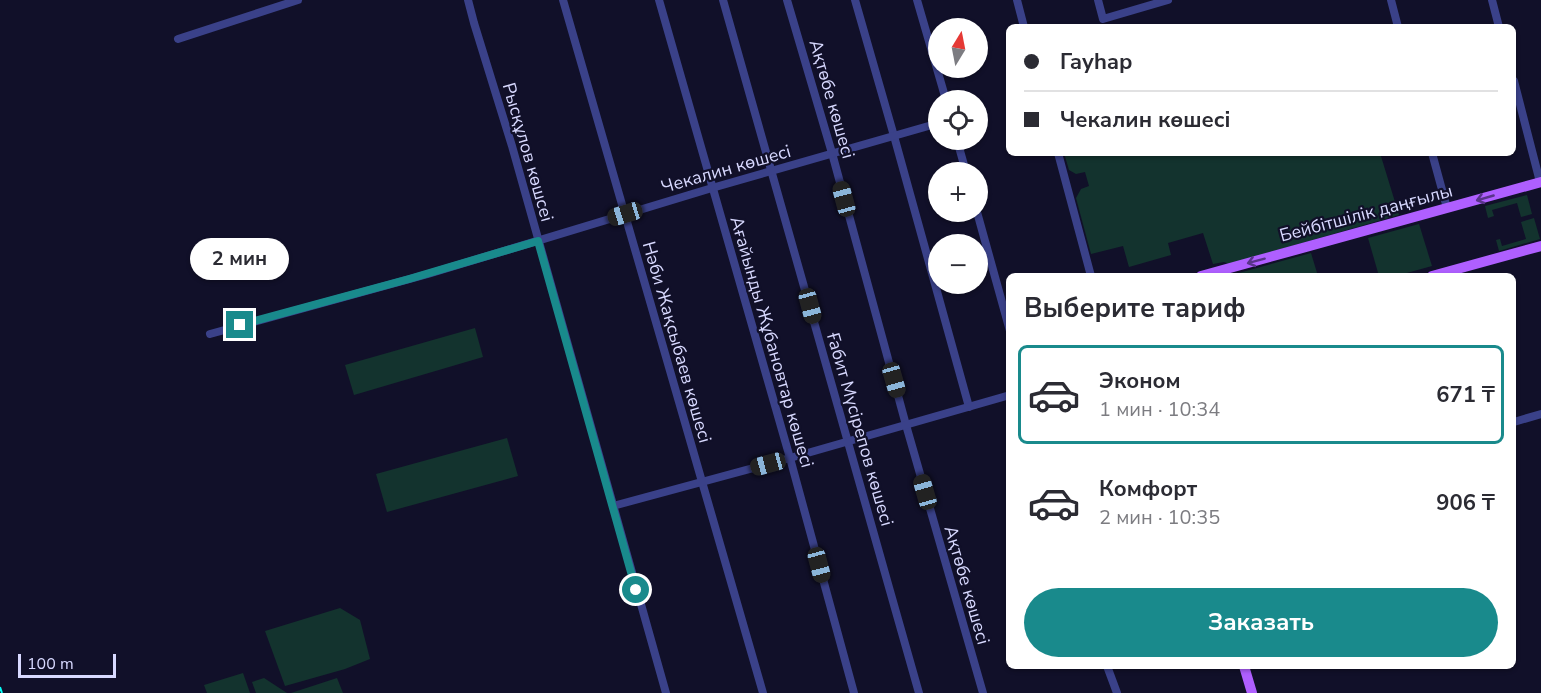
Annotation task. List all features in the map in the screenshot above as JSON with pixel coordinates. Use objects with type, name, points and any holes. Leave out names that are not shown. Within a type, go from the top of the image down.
[{"type":"main road","name":"Бейбітшілік даңғылы","points":[[1212,273],[1541,182]]},
{"type":"main road","points":[[1443,273],[1541,246]]},
{"type":"main road","points":[[1245,669],[1252,693]]},
{"type":"street","points":[[178,39],[298,0]]},
{"type":"street","name":"Рысқұлов көшсеі","points":[[468,0],[512,146],[666,693]]},
{"type":"street","name":"Нәби Жақсыбаев көшесі","points":[[563,0],[763,693]]},
{"type":"street","name":"Ағайынды Жұбановтар көшесі","points":[[659,0],[790,458],[854,693]]},
{"type":"street","name":"Ғабит Мүсірепов көшесі","points":[[723,0],[919,693]]},
{"type":"street","name":"Ақтөбе көшесі","points":[[787,0],[983,693]]},
{"type":"street","points":[[855,0],[969,407]]},
{"type":"street","points":[[917,0],[943,90]]},
{"type":"street","points":[[1017,0],[1023,24]]},
{"type":"street","points":[[1098,0],[1103,19],[1168,0]]},
{"type":"street","points":[[1391,0],[1397,24]]},
{"type":"street","points":[[1492,0],[1498,24]]},
{"type":"street","points":[[1516,88],[1541,182]]},
{"type":"street","name":"Чекалин көшесі","points":[[210,334],[417,277],[712,188],[928,126]]},
{"type":"street","points":[[1059,156],[1090,273]]},
{"type":"street","points":[[1433,156],[1447,208]]},
{"type":"street","points":[[980,222],[1006,317]]},
{"type":"street","points":[[613,506],[1006,396]]},
{"type":"street","points":[[1516,421],[1541,414]]},
{"type":"street","points":[[1108,669],[1117,693]]},
{"type":"green space","points":[[1065,156],[1381,156],[1399,215],[1229,264],[1224,262],[1213,264],[1203,233],[1168,243],[1171,255],[1129,267],[1123,246],[1091,254],[1076,198],[1081,189],[1089,186],[1085,172],[1076,174],[1069,170]]},
{"type":"green space","points":[[1527,195],[1532,214],[1521,217],[1517,203],[1492,210],[1494,216],[1488,218],[1485,206]]},
{"type":"green space","points":[[1534,218],[1540,239],[1499,251],[1496,240],[1500,239],[1502,246],[1526,239],[1521,222]]},
{"type":"green space","points":[[1419,224],[1432,266],[1407,273],[1378,273],[1368,238]]},
{"type":"green space","points":[[1311,253],[1317,273],[1239,273]]},
{"type":"green space","points":[[475,328],[483,357],[354,395],[345,365]]},
{"type":"green space","points":[[507,438],[518,476],[387,512],[376,474]]},
{"type":"green space","points":[[340,608],[360,620],[370,659],[345,669],[285,686],[265,631]]},
{"type":"green space","points":[[243,673],[250,693],[207,693],[204,685]]},
{"type":"green space","points":[[264,678],[287,693],[256,693],[252,682]]},
{"type":"green space","points":[[337,678],[343,693],[291,693]]},
{"type":"railway","points":[[0,687],[2,693]]},
{"type":"route","points":[[240,325],[538,241],[636,590]]}]
